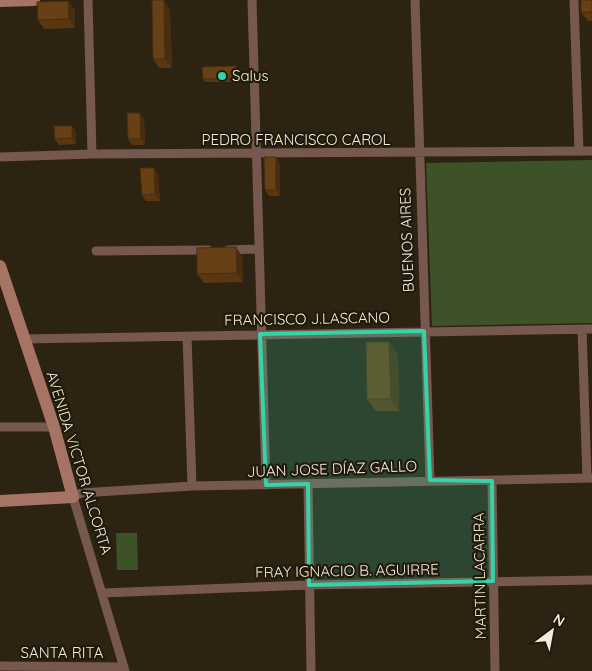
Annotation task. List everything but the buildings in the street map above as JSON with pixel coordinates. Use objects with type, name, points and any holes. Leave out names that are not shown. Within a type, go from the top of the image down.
[{"type":"main road","points":[[0,1],[34,0]]},
{"type":"main road","name":"AVENIDA VICTOR ALCORTA","points":[[0,266],[54,427],[73,497]]},
{"type":"main road","points":[[0,501],[73,497]]},
{"type":"street","points":[[88,0],[92,154]]},
{"type":"street","points":[[252,0],[260,334],[266,484]]},
{"type":"street","name":"BUENOS AIRES","points":[[415,0],[418,153],[430,480]]},
{"type":"street","points":[[574,0],[579,152]]},
{"type":"street","name":"PEDRO FRANCISCO CAROL","points":[[0,157],[92,154],[592,151]]},
{"type":"street","points":[[96,251],[258,249]]},
{"type":"street","name":"FRANCISCO J.LASCANO","points":[[23,339],[592,329]]},
{"type":"street","points":[[582,330],[590,478]]},
{"type":"street","points":[[187,336],[192,486]]},
{"type":"street","points":[[0,427],[54,427]]},
{"type":"street","name":"JUAN JOSE DÍAZ GALLO","points":[[73,497],[97,491],[192,486],[590,478]]},
{"type":"street","name":"MARTIN LACARRA","points":[[492,480],[495,671]]},
{"type":"street","points":[[308,484],[311,671]]},
{"type":"street","name":"AVENIDA VICTOR ALCORTA","points":[[73,497],[125,669]]},
{"type":"street","name":"FRAY IGNACIO B. AGUIRRE","points":[[102,593],[309,585],[592,580]]},
{"type":"street","name":"SANTA RITA","points":[[0,666],[125,669]]},
{"type":"highlighted area","points":[[424,331],[430,480],[492,481],[493,581],[309,585],[308,484],[266,485],[260,334]]},
{"type":"green space","points":[[592,160],[592,323],[432,326],[426,163]]},
{"type":"green space","points":[[116,533],[137,533],[138,570],[117,570]]},
{"type":"place","name":"Salus","points":[[222,76]]}]
